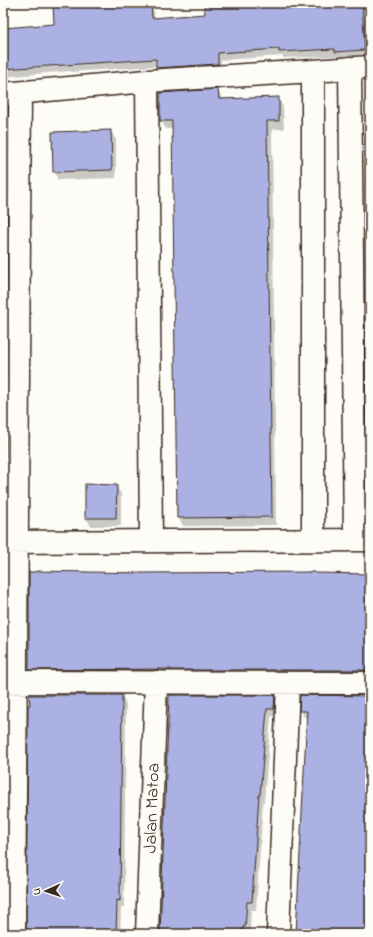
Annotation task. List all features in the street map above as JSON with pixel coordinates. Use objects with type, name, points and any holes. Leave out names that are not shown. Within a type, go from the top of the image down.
[{"type":"street","points":[[10,542],[363,540],[360,67],[147,81],[12,94],[10,542],[10,682],[14,934]]},
{"type":"street","points":[[313,71],[313,540]]},
{"type":"street","points":[[147,81],[151,541]]},
{"type":"street","points":[[10,682],[370,683]]},
{"type":"street","name":"Jalan Matoa","points":[[146,934],[156,682]]},
{"type":"street","points":[[278,934],[288,682]]},
{"type":"building","points":[[53,3],[151,3],[152,18],[205,14],[204,3],[362,3],[365,50],[335,52],[335,49],[279,52],[279,49],[218,53],[218,64],[156,68],[156,59],[3,69],[3,28],[54,24]]},
{"type":"building","points":[[218,89],[219,99],[279,97],[279,121],[267,121],[272,517],[177,518],[172,121],[160,121],[160,93]]},
{"type":"building","points":[[111,130],[112,170],[53,172],[52,132]]},
{"type":"building","points":[[85,484],[117,485],[116,518],[85,518]]},
{"type":"building","points":[[29,572],[141,573],[315,572],[370,574],[370,670],[29,670]]},
{"type":"building","points":[[29,695],[122,695],[120,901],[117,900],[116,934],[26,934]]},
{"type":"building","points":[[169,695],[275,695],[274,709],[267,709],[259,795],[252,902],[247,902],[245,927],[243,927],[242,934],[160,934]]},
{"type":"building","points":[[300,695],[370,696],[370,934],[296,934],[307,711],[299,711]]}]
